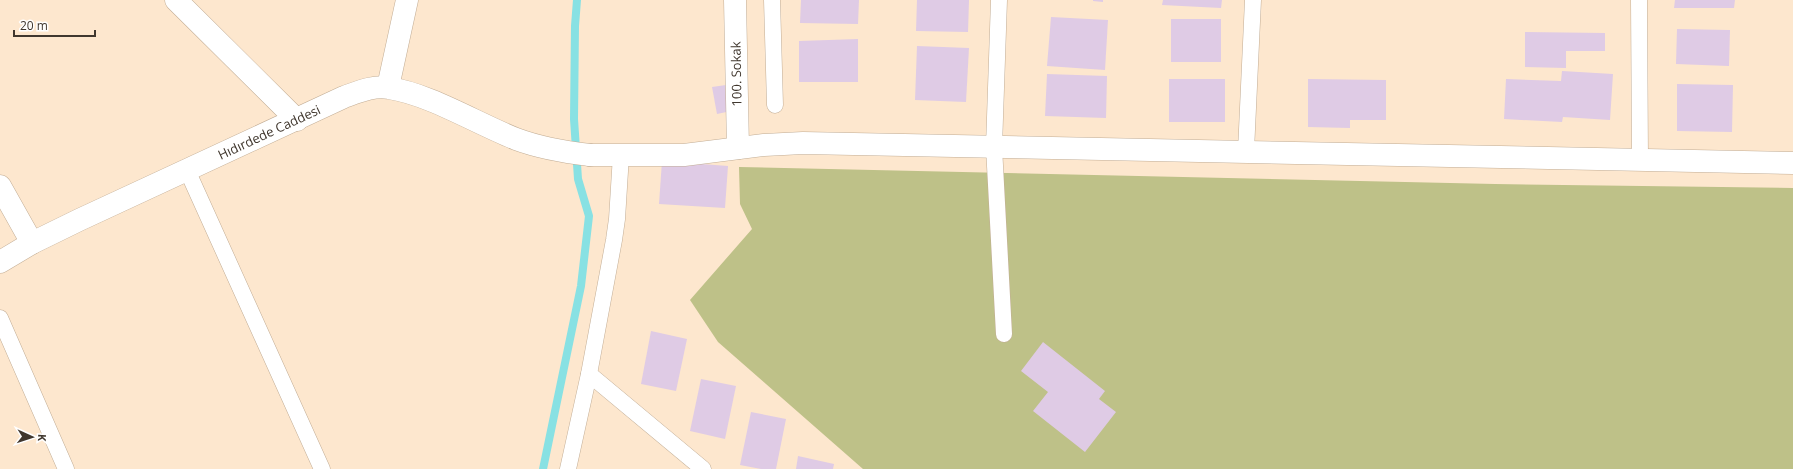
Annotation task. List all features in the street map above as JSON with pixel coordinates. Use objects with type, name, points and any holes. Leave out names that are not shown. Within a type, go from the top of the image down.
[{"type":"street","points":[[176,0],[297,120]]},
{"type":"street","points":[[388,87],[406,0]]},
{"type":"street","name":"100. Sokak","points":[[735,0],[738,148]]},
{"type":"street","name":"Hıdırdede Caddesi","points":[[0,262],[32,243],[344,97],[371,88],[388,87],[422,98],[516,139],[547,150],[590,155],[684,154],[803,143],[1793,162]]},
{"type":"street","points":[[0,186],[32,243]]},
{"type":"lane","points":[[772,0],[775,105]]},
{"type":"lane","points":[[999,0],[994,147],[1004,334]]},
{"type":"lane","points":[[1246,151],[1253,0]]},
{"type":"lane","points":[[1638,0],[1640,160]]},
{"type":"lane","points":[[568,469],[589,374],[617,218],[620,155]]},
{"type":"lane","points":[[187,170],[322,469]]},
{"type":"lane","points":[[0,318],[66,469]]},
{"type":"lane","points":[[589,374],[703,469]]},
{"type":"green space","points":[[739,167],[1495,184],[1793,188],[1793,469],[863,469],[718,342],[690,300],[752,229],[740,204]]},
{"type":"building","points":[[801,0],[859,0],[858,24],[800,23]]},
{"type":"building","points":[[917,0],[969,0],[968,32],[916,31]]},
{"type":"building","points":[[1103,0],[1103,2],[1093,1]]},
{"type":"building","points":[[1163,0],[1222,0],[1221,8],[1162,5]]},
{"type":"building","points":[[1675,0],[1735,0],[1734,8],[1674,8]]},
{"type":"building","points":[[1051,17],[1108,20],[1105,70],[1047,66]]},
{"type":"building","points":[[1171,19],[1221,19],[1221,62],[1171,62]]},
{"type":"building","points":[[1677,29],[1730,30],[1729,66],[1676,64]]},
{"type":"building","points":[[1525,32],[1605,33],[1605,51],[1566,51],[1566,68],[1525,67]]},
{"type":"building","points":[[858,39],[858,82],[799,82],[799,41]]},
{"type":"building","points":[[917,46],[969,48],[966,102],[915,100]]},
{"type":"building","points":[[1562,71],[1613,74],[1610,120],[1563,117],[1562,122],[1504,119],[1506,79],[1561,81]]},
{"type":"building","points":[[1047,74],[1107,76],[1106,118],[1045,116]]},
{"type":"building","points":[[1169,79],[1225,79],[1225,122],[1169,122]]},
{"type":"building","points":[[1308,79],[1386,80],[1386,120],[1350,120],[1350,128],[1308,127]]},
{"type":"building","points":[[1677,84],[1733,85],[1732,132],[1677,131]]},
{"type":"building","points":[[726,85],[731,111],[717,114],[712,87]]},
{"type":"building","points":[[662,161],[728,166],[725,208],[659,204]]},
{"type":"building","points":[[651,331],[687,339],[676,391],[641,384]]},
{"type":"building","points":[[1043,342],[1105,391],[1099,399],[1116,412],[1085,452],[1033,411],[1048,392],[1021,371]]},
{"type":"building","points":[[701,379],[736,386],[725,439],[690,431]]},
{"type":"building","points":[[751,412],[786,419],[776,469],[761,469],[740,465]]},
{"type":"building","points":[[798,456],[834,464],[833,469],[796,469]]},
{"type":"waterway","points":[[543,469],[581,286],[589,216],[578,179],[574,119],[575,26],[577,0]]}]
